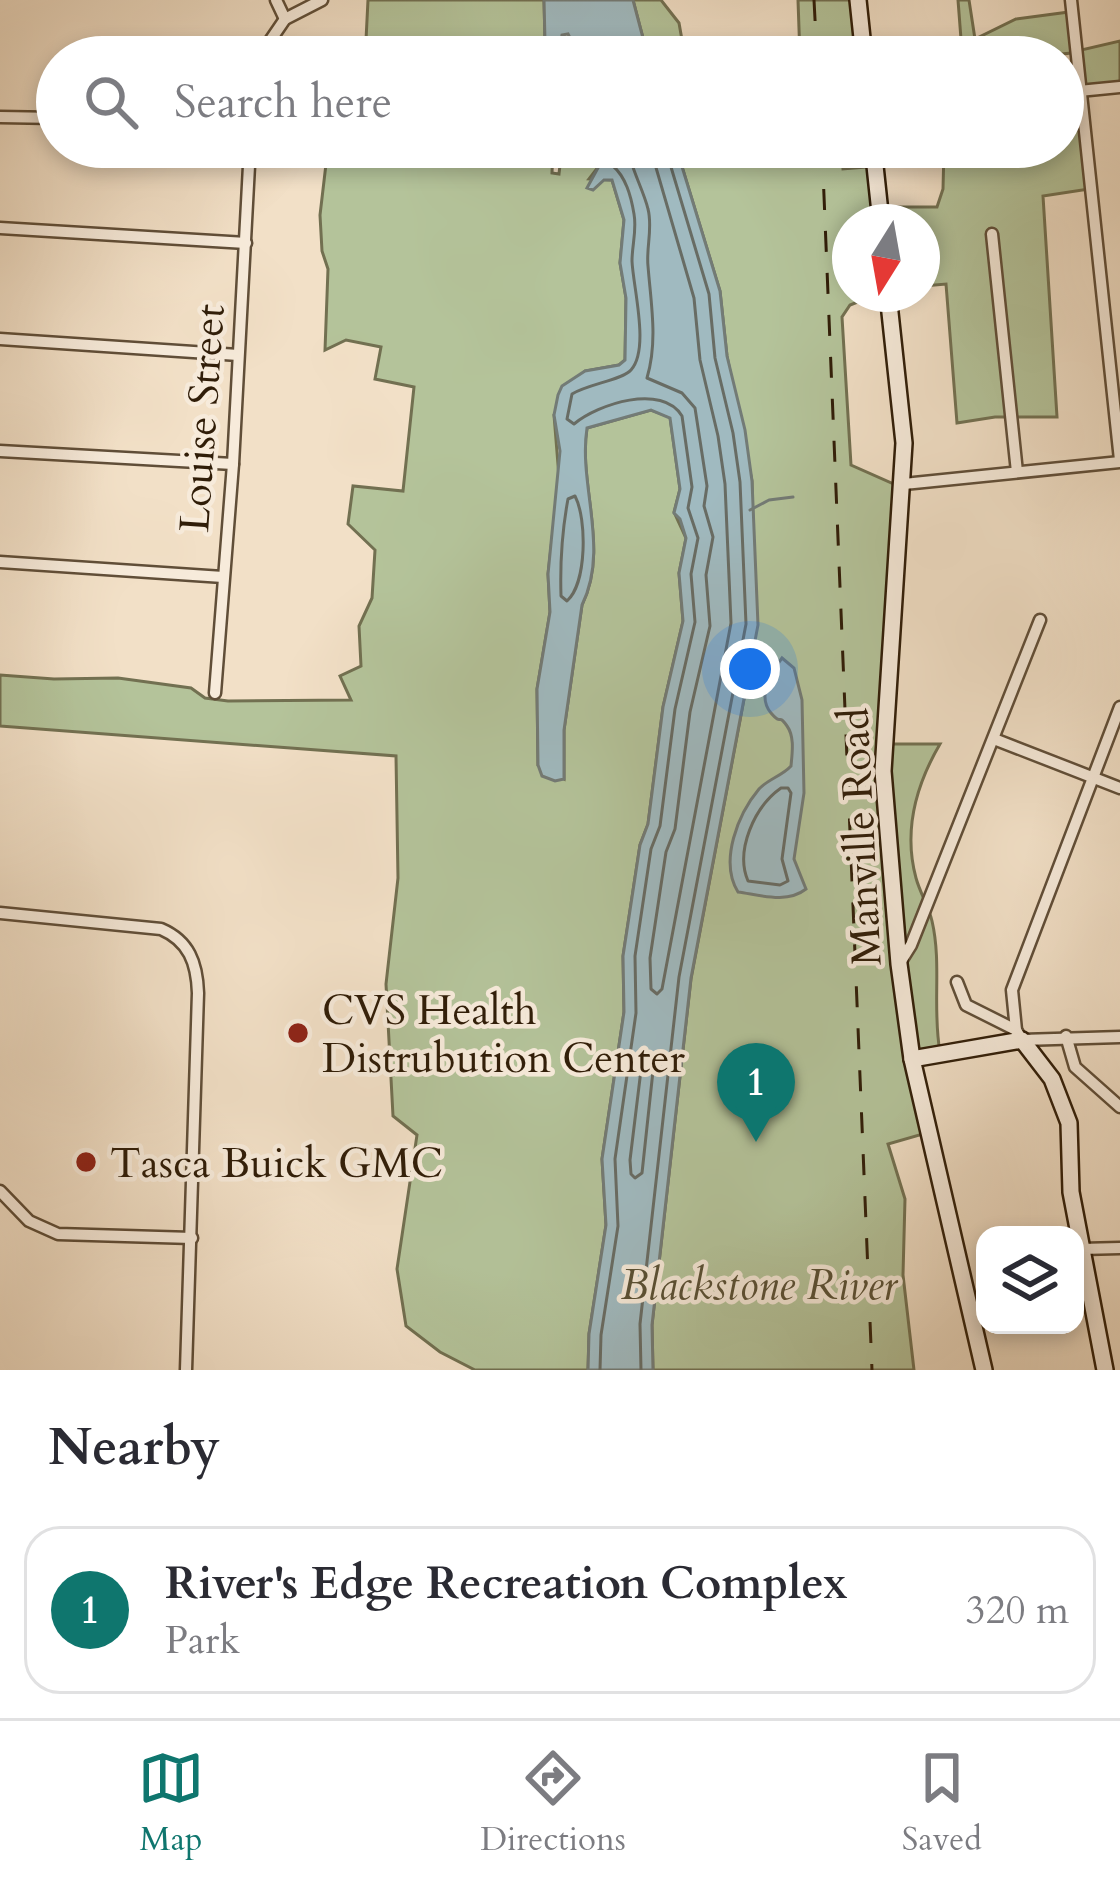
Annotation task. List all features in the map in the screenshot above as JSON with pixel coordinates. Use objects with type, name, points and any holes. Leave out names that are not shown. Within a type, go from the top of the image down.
[{"type":"main road","points":[[859,0],[862,36]]},
{"type":"main road","points":[[876,168],[879,204]]},
{"type":"main road","name":"Manville Road","points":[[891,312],[904,484],[883,771],[899,964],[912,1059],[984,1370]]},
{"type":"main road","points":[[912,1059],[1019,1035],[1052,1079],[1069,1124],[1077,1226]]},
{"type":"main road","points":[[1084,1264],[1105,1370]]},
{"type":"street","points":[[276,0],[285,20]]},
{"type":"street","points":[[274,36],[285,20],[322,0]]},
{"type":"street","points":[[1071,0],[1074,36]]},
{"type":"street","points":[[1084,91],[1120,87]]},
{"type":"street","points":[[0,117],[36,118]]},
{"type":"street","points":[[904,484],[1120,461],[1084,136]]},
{"type":"street","name":"Louise Street","points":[[215,693],[249,168]]},
{"type":"street","points":[[0,228],[246,243]]},
{"type":"street","points":[[992,234],[1017,472]]},
{"type":"street","points":[[0,339],[238,355]]},
{"type":"street","points":[[0,451],[233,464]]},
{"type":"street","points":[[0,562],[223,578]]},
{"type":"street","points":[[899,964],[911,945],[1040,620]]},
{"type":"street","points":[[1019,1035],[1012,990],[1120,707]]},
{"type":"street","points":[[994,739],[1120,788]]},
{"type":"street","points":[[0,914],[160,929],[179,939],[192,956],[198,993],[186,1370]]},
{"type":"street","points":[[957,982],[966,1005],[1019,1035],[1120,1037]]},
{"type":"street","points":[[1066,1036],[1075,1067],[1120,1107]]},
{"type":"street","points":[[0,1191],[29,1221],[58,1234],[192,1238]]},
{"type":"street","points":[[1084,1249],[1120,1248]]},
{"type":"green space","points":[[368,0],[544,0],[545,36],[366,36]]},
{"type":"green space","points":[[633,0],[661,0],[679,23],[681,36],[642,36]]},
{"type":"green space","points":[[798,0],[861,0],[865,36],[799,36]]},
{"type":"green space","points":[[958,0],[969,0],[975,36],[961,36]]},
{"type":"green space","points":[[1069,12],[1071,36],[981,36],[1016,19]]},
{"type":"green space","points":[[1120,41],[1120,85],[1084,89],[1084,49]]},
{"type":"green space","points":[[1084,149],[1089,189],[1043,196],[1057,417],[995,417],[957,423],[946,284],[940,284],[938,204],[944,168],[1084,168]]},
{"type":"green space","points":[[326,168],[552,168],[552,173],[559,174],[560,168],[597,168],[589,179],[612,180],[624,220],[620,263],[626,298],[625,360],[585,371],[554,415],[559,477],[548,574],[550,612],[537,689],[538,765],[564,779],[564,730],[593,562],[587,428],[651,410],[670,417],[680,489],[674,512],[686,538],[679,573],[683,621],[663,707],[648,824],[640,845],[623,956],[624,1012],[602,1159],[606,1225],[588,1370],[475,1370],[440,1352],[406,1326],[397,1269],[417,1135],[393,1116],[386,984],[398,878],[396,756],[0,726],[0,675],[118,678],[191,688],[205,698],[228,701],[351,700],[340,676],[361,666],[359,626],[372,598],[375,550],[348,524],[353,486],[403,491],[414,387],[375,379],[381,347],[346,340],[325,350],[328,269],[320,215]]},
{"type":"green space","name":"Blackstone River","points":[[682,168],[879,168],[884,204],[832,204],[832,312],[845,312],[851,465],[898,486],[879,744],[940,744],[918,792],[911,843],[936,954],[940,1052],[915,1057],[930,1132],[888,1144],[905,1199],[903,1275],[914,1370],[653,1370],[652,1325],[691,979],[745,694],[754,572],[752,481],[727,356],[720,291]]},
{"type":"water","points":[[544,0],[633,0],[642,36],[568,34],[545,36]]},
{"type":"water","points":[[598,168],[682,168],[720,291],[727,356],[752,481],[758,625],[691,978],[652,1325],[653,1370],[588,1370],[606,1225],[602,1159],[624,1012],[623,956],[640,845],[648,824],[663,707],[683,621],[679,573],[686,538],[674,513],[680,489],[670,418],[651,410],[587,428],[593,561],[564,730],[564,779],[542,776],[538,765],[537,689],[550,612],[548,574],[560,451],[554,415],[558,395],[562,386],[585,371],[625,360],[626,298],[620,263],[624,220],[612,180],[604,180],[593,190],[587,188]]},
{"type":"water","points":[[782,658],[794,668],[802,700],[804,793],[794,859],[806,889],[773,897],[738,892],[730,866],[738,824],[751,799],[791,766],[790,730],[771,713],[765,699]]},
{"type":"waterway","points":[[750,510],[769,500],[793,497]]},
{"type":"railway","points":[[814,0],[816,36]]},
{"type":"railway","points":[[823,168],[872,1370]]},
{"type":"place","name":"CVS Health Distrubution Center","points":[[298,1033]]},
{"type":"place","name":"River's Edge Recreation Complex","points":[[756,1142]]},
{"type":"place","name":"Tasca Buick GMC","points":[[86,1162]]}]
